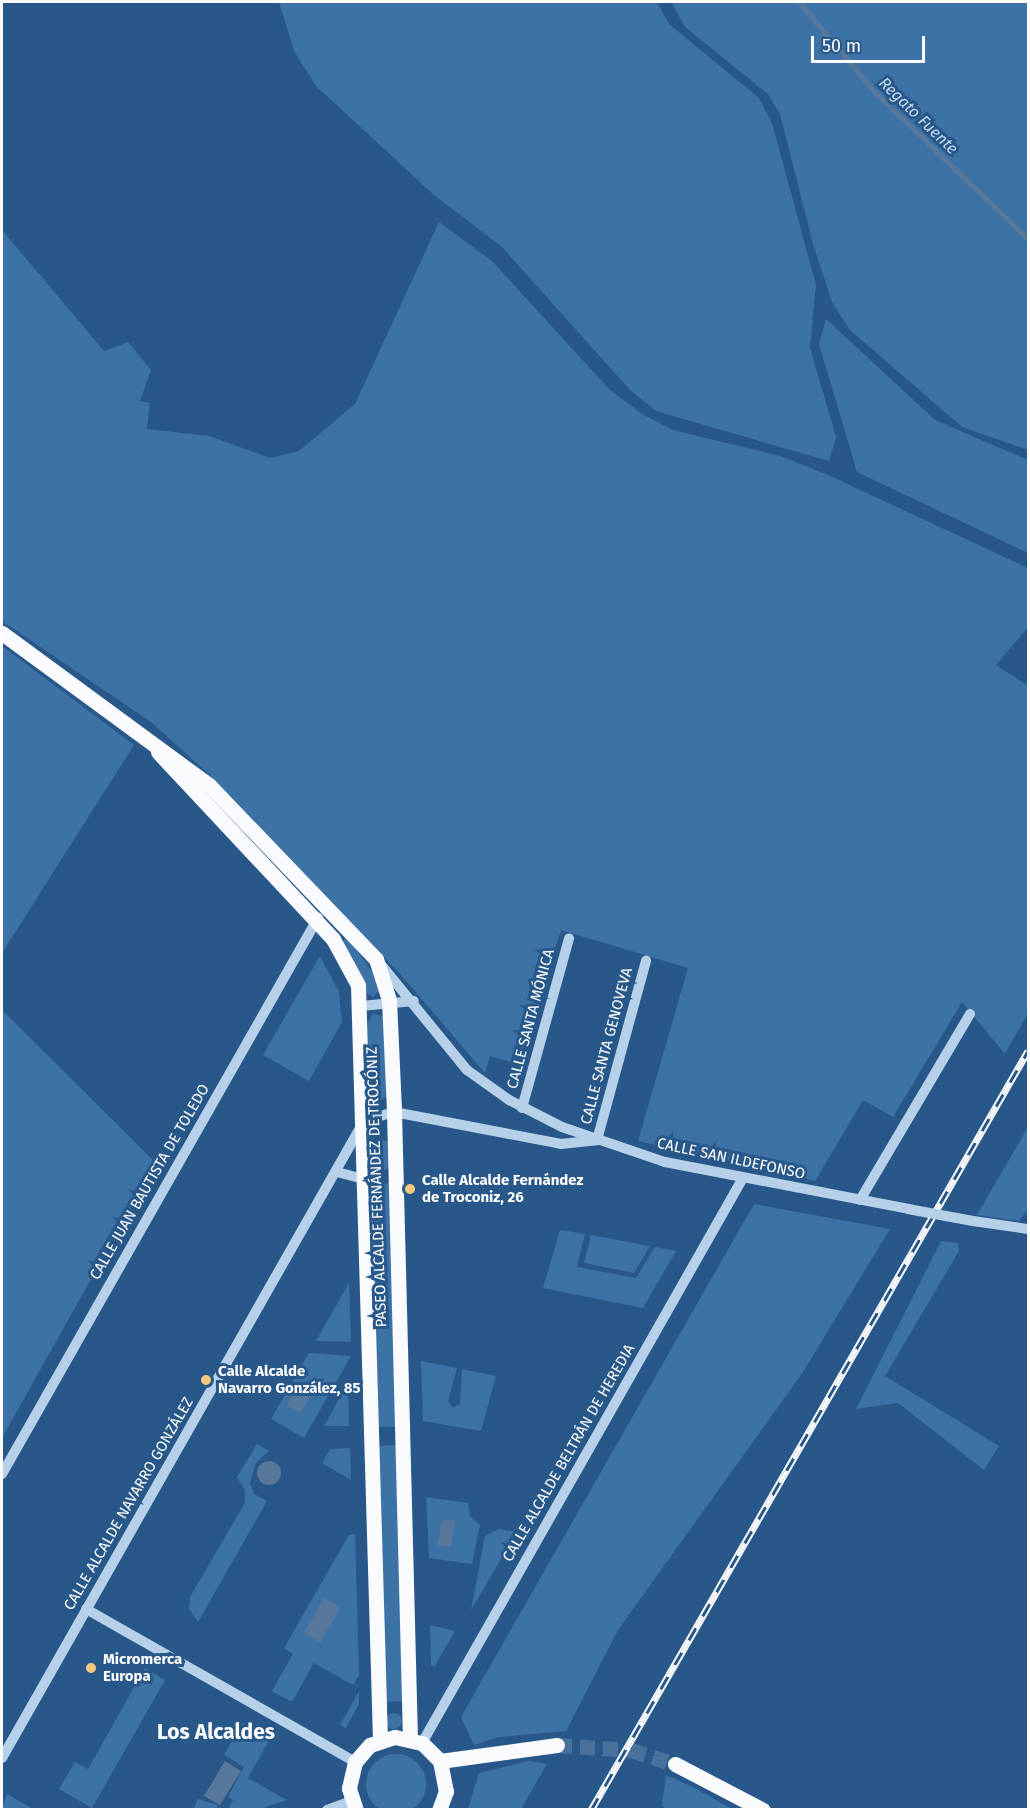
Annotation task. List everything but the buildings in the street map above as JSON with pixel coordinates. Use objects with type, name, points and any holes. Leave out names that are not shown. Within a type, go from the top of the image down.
[{"type":"main road","name":"PASEO ALCALDE FERNÁNDEZ DE TROCÓNIZ","points":[[2,633],[145,735],[209,785],[327,905],[376,959],[389,1000],[416,1741]]},
{"type":"main road","name":"PASEO ALCALDE FERNÁNDEZ DE TROCÓNIZ","points":[[145,735],[184,786],[316,921],[348,962],[361,1006],[380,1740]]},
{"type":"main road","points":[[354,1805],[356,1762],[380,1740],[416,1741],[440,1761],[445,1777],[439,1809]]},
{"type":"main road","points":[[440,1761],[463,1762],[557,1745]]},
{"type":"main road","points":[[445,1777],[463,1762]]},
{"type":"main road","points":[[675,1764],[763,1809]]},
{"type":"street","name":"CALLE JUAN BAUTISTA DE TOLEDO","points":[[2,1474],[327,905]]},
{"type":"street","name":"CALLE SANTA MÓNICA","points":[[522,1108],[568,938]]},
{"type":"street","name":"CALLE SAN ILDEFONSO","points":[[376,959],[414,1001],[467,1070],[522,1108],[597,1140],[665,1162],[973,1221],[1029,1229]]},
{"type":"street","name":"CALLE SANTA GENOVEVA","points":[[597,1140],[646,961]]},
{"type":"street","points":[[361,1006],[389,1000],[414,1001]]},
{"type":"street","points":[[860,1200],[970,1014]]},
{"type":"street","name":"CALLE SAN ILDEFONSO","points":[[364,1121],[394,1112],[561,1144],[597,1140]]},
{"type":"street","name":"CALLE ALCALDE NAVARRO GONZÁLEZ","points":[[2,1758],[364,1121]]},
{"type":"street","points":[[337,1172],[366,1180]]},
{"type":"street","name":"CALLE ALCALDE BELTRÁN DE HEREDIA","points":[[416,1741],[743,1178]]},
{"type":"street","points":[[86,1610],[356,1762]]},
{"type":"street","points":[[327,1809],[354,1805]]},
{"type":"shaded area","points":[[279,2],[657,2],[669,24],[759,98],[772,123],[816,285],[810,348],[836,437],[829,461],[656,411],[630,390],[502,247],[434,195],[316,86],[294,51]]},
{"type":"shaded area","points":[[671,2],[1028,2],[1028,450],[962,427],[849,329],[832,302],[813,244],[780,114],[768,94],[685,27]]},
{"type":"shaded area","points":[[439,222],[492,261],[609,389],[642,414],[673,430],[780,456],[828,475],[1028,568],[1028,627],[996,665],[1028,686],[1028,1013],[1005,1054],[962,1002],[893,1117],[863,1100],[815,1181],[638,1141],[688,968],[561,930],[518,1064],[490,1056],[485,1073],[401,975],[214,779],[151,722],[2,621],[2,230],[104,351],[128,342],[151,370],[140,401],[150,403],[147,429],[209,436],[270,458],[299,451],[355,404]]},
{"type":"shaded area","points":[[826,319],[935,420],[1028,460],[1028,553],[857,472],[819,344]]},
{"type":"shaded area","points":[[2,646],[134,745],[2,953]]},
{"type":"shaded area","points":[[347,937],[374,974],[379,991],[373,997],[364,992],[341,943]]},
{"type":"shaded area","points":[[320,956],[339,992],[342,1022],[309,1081],[263,1055]]},
{"type":"shaded area","points":[[2,1010],[156,1163],[2,1438]]},
{"type":"shaded area","points":[[373,1014],[384,1016],[387,1097],[379,1101],[368,1092],[367,1024]]},
{"type":"shaded area","points":[[1028,1127],[1028,1209],[1019,1221],[977,1215]]},
{"type":"shaded area","points":[[380,1138],[388,1142],[390,1167],[371,1179],[370,1146]]},
{"type":"shaded area","points":[[391,1181],[397,1427],[377,1427],[371,1193]]},
{"type":"shaded area","points":[[754,1204],[890,1229],[803,1372],[618,1630],[566,1731],[499,1737],[474,1745],[461,1717]]},
{"type":"shaded area","points":[[560,1230],[585,1234],[577,1267],[636,1278],[655,1247],[676,1251],[643,1308],[543,1288]]},
{"type":"shaded area","points":[[591,1235],[650,1246],[634,1273],[584,1263]]},
{"type":"shaded area","points":[[941,1241],[958,1243],[959,1251],[885,1376],[999,1446],[984,1470],[898,1403],[856,1409]]},
{"type":"shaded area","points":[[349,1283],[351,1342],[316,1341]]},
{"type":"shaded area","points":[[309,1353],[351,1356],[304,1438],[271,1419]]},
{"type":"shaded area","points":[[421,1361],[457,1368],[448,1401],[453,1408],[460,1403],[462,1369],[496,1376],[481,1431],[423,1421]]},
{"type":"shaded area","points":[[301,1381],[315,1389],[300,1413],[287,1405]]},
{"type":"shaded area","points":[[348,1383],[349,1426],[324,1426]]},
{"type":"shaded area","points":[[257,1444],[269,1451],[256,1463],[250,1483],[254,1494],[267,1501],[198,1622],[189,1609],[190,1597],[245,1503],[245,1490],[237,1477]]},
{"type":"shaded area","points":[[397,1445],[404,1701],[384,1702],[378,1446]]},
{"type":"shaded area","points":[[350,1448],[351,1480],[322,1463],[330,1449]]},
{"type":"shaded area","points":[[269,1461],[278,1464],[281,1473],[278,1482],[269,1485],[260,1482],[257,1473],[260,1464]]},
{"type":"shaded area","points":[[426,1497],[468,1503],[470,1517],[480,1525],[472,1564],[429,1558]]},
{"type":"shaded area","points":[[443,1519],[455,1521],[451,1547],[437,1545]]},
{"type":"shaded area","points":[[498,1529],[517,1532],[471,1610],[485,1536]]},
{"type":"shaded area","points":[[355,1534],[359,1675],[353,1685],[314,1663],[292,1702],[272,1691],[293,1654],[284,1648],[349,1535]]},
{"type":"shaded area","points":[[324,1598],[340,1608],[320,1643],[304,1633]]},
{"type":"shaded area","points":[[430,1625],[455,1631],[434,1667],[431,1665]]},
{"type":"shaded area","points":[[145,1668],[165,1680],[92,1808],[59,1789],[75,1762],[88,1769]]},
{"type":"shaded area","points":[[359,1691],[359,1704],[346,1728],[340,1725]]},
{"type":"shaded area","points":[[394,1713],[402,1721],[394,1729],[386,1721]]},
{"type":"shaded area","points":[[242,1723],[270,1739],[248,1778],[287,1800],[260,1809],[228,1809],[233,1800],[228,1797],[244,1767],[224,1755]]},
{"type":"shaded area","points":[[390,1754],[402,1754],[413,1759],[421,1767],[426,1784],[424,1796],[413,1809],[402,1814],[390,1814],[379,1809],[371,1801],[366,1790],[366,1778],[371,1767],[379,1759]]},
{"type":"shaded area","points":[[225,1761],[241,1771],[220,1805],[204,1796]]},
{"type":"shaded area","points":[[529,1761],[547,1764],[521,1809],[468,1809],[479,1773]]},
{"type":"shaded area","points":[[666,1775],[732,1809],[667,1809],[662,1806]]},
{"type":"shaded area","points":[[7,1794],[33,1809],[2,1809]]},
{"type":"shaded area","points":[[198,1799],[217,1805],[217,1809],[193,1809]]},
{"type":"waterway","name":"Regato Fuente","points":[[799,2],[876,93],[1028,239]]},
{"type":"tunnel","points":[[557,1745],[631,1750],[675,1764]]},
{"type":"railway","points":[[591,1810],[1028,1051]]},
{"type":"place","name":"Calle Alcalde Fernández de Troconiz, 26","points":[[410,1189]]},
{"type":"place","name":"Calle Alcalde Navarro González, 85","points":[[206,1380]]},
{"type":"place","name":"Micromerca Europa","points":[[91,1668]]},
{"type":"district","name":"Los Alcaldes","points":[[216,1732]]}]
